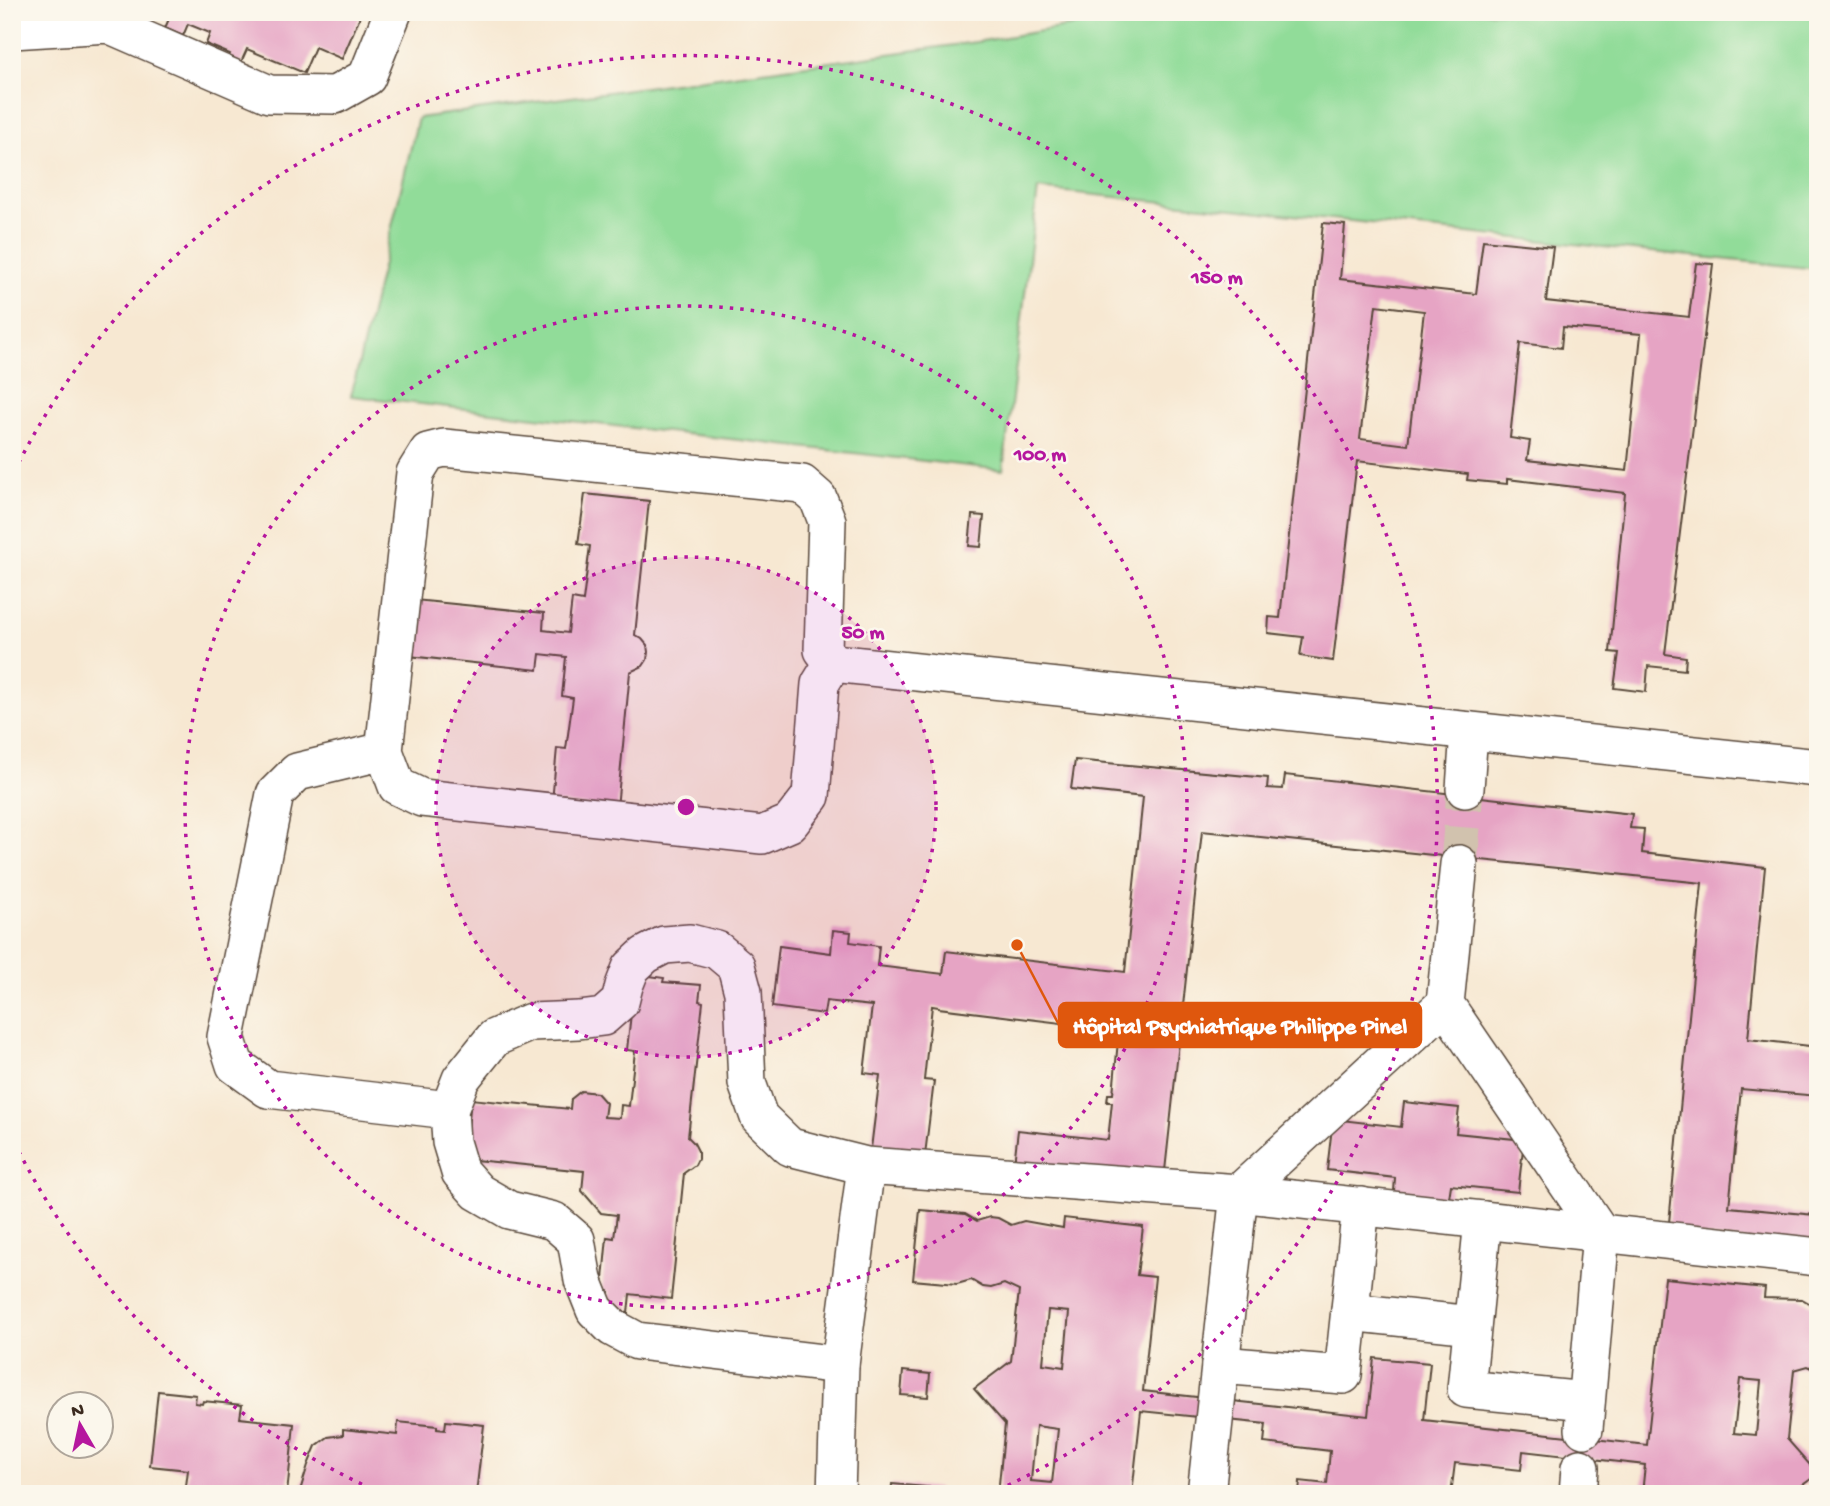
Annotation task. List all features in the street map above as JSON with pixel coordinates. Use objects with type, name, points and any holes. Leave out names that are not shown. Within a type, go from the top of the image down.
[{"type":"lane","points":[[12,30],[108,24],[269,94],[335,95],[367,77],[393,12]]},
{"type":"lane","points":[[834,663],[820,684],[811,796],[790,823],[762,835],[422,798],[397,786],[384,751],[415,473],[428,452],[444,448],[802,484],[818,498],[827,521],[823,650],[834,663],[1818,768]]},
{"type":"lane","points":[[1465,789],[1469,731]]},
{"type":"lane","points":[[384,751],[297,772],[275,794],[226,1037],[235,1065],[268,1089],[449,1110]]},
{"type":"lane","points":[[1459,864],[1445,1004],[1601,1233],[1585,1415],[1466,1389],[1483,1220]]},
{"type":"lane","points":[[840,1365],[638,1340],[613,1328],[596,1310],[583,1280],[576,1240],[554,1221],[509,1210],[478,1192],[460,1172],[451,1142],[449,1110],[461,1079],[495,1038],[531,1022],[603,1017],[620,1002],[631,968],[645,955],[664,945],[690,943],[717,950],[736,966],[743,992],[747,1083],[759,1117],[790,1147],[866,1166],[1239,1193],[1818,1257]]},
{"type":"lane","points":[[1206,1494],[1239,1193],[1445,1004]]},
{"type":"lane","points":[[836,1494],[840,1365],[866,1166]]},
{"type":"lane","points":[[1220,1365],[1343,1376],[1361,1206]]},
{"type":"lane","points":[[1350,1312],[1472,1325]]},
{"type":"green space","points":[[1154,12],[1818,12],[1818,269],[1038,189],[1003,470],[351,396],[418,118],[976,42]]},
{"type":"building","points":[[172,12],[362,12],[342,59],[315,47],[304,73],[247,49],[238,69],[226,63],[230,54],[206,44],[210,33],[188,24],[183,36],[165,28]]},
{"type":"building","points":[[1323,223],[1345,225],[1340,279],[1476,294],[1483,240],[1553,247],[1546,301],[1689,317],[1696,263],[1713,264],[1665,654],[1686,657],[1685,670],[1648,666],[1646,692],[1614,688],[1619,653],[1610,652],[1625,493],[1507,479],[1507,484],[1467,480],[1468,474],[1357,461],[1333,661],[1300,656],[1303,637],[1268,633],[1269,617],[1280,618]],"holes":[[[1376,305],[1424,311],[1408,445],[1360,439]],[[1563,327],[1641,334],[1627,471],[1527,460],[1530,441],[1510,438],[1520,343],[1561,348]]]},
{"type":"building","points":[[585,494],[649,501],[635,635],[647,645],[648,652],[643,666],[630,672],[617,808],[552,802],[557,748],[566,749],[573,698],[562,696],[566,657],[540,654],[538,670],[409,656],[415,600],[544,613],[543,630],[568,633],[572,599],[583,601],[590,546],[578,544]]},
{"type":"building","points":[[972,515],[984,516],[981,547],[969,546]]},
{"type":"building","points":[[1075,760],[1268,778],[1267,788],[1283,789],[1285,775],[1632,814],[1630,828],[1644,829],[1642,853],[1765,867],[1748,1039],[1818,1047],[1818,1096],[1741,1089],[1729,1207],[1815,1215],[1812,1247],[1668,1233],[1702,883],[1202,831],[1164,1180],[1014,1164],[1018,1130],[1108,1140],[1112,1102],[1107,1102],[1108,1094],[1113,1094],[1119,1030],[932,1006],[924,1080],[934,1081],[924,1163],[870,1157],[880,1075],[864,1073],[872,1006],[826,1001],[824,1014],[772,1007],[779,946],[831,953],[833,930],[851,932],[850,942],[879,946],[877,966],[943,974],[946,951],[1125,972],[1143,797],[1071,789]]},
{"type":"building","points":[[642,975],[664,978],[663,982],[701,985],[699,1001],[703,1002],[688,1137],[698,1151],[698,1159],[695,1165],[684,1173],[671,1299],[630,1294],[628,1313],[607,1310],[609,1291],[602,1290],[607,1237],[614,1238],[617,1215],[601,1213],[582,1191],[584,1171],[465,1159],[471,1099],[570,1109],[571,1099],[581,1091],[597,1093],[606,1103],[604,1117],[620,1118],[621,1105],[629,1106],[635,1051],[627,1050],[633,995]]},
{"type":"building","points":[[1404,1102],[1459,1108],[1456,1133],[1524,1140],[1518,1192],[1451,1185],[1447,1211],[1393,1205],[1395,1178],[1327,1170],[1333,1119],[1401,1127]]},
{"type":"building","points":[[920,1210],[965,1214],[977,1221],[990,1217],[998,1218],[1011,1225],[1024,1221],[1063,1228],[1064,1218],[1143,1227],[1137,1275],[1155,1277],[1143,1391],[1368,1416],[1374,1358],[1430,1363],[1424,1420],[1647,1445],[1665,1278],[1765,1288],[1764,1298],[1802,1299],[1814,1306],[1818,1305],[1818,1371],[1808,1366],[1794,1370],[1787,1439],[1818,1474],[1790,1494],[1642,1494],[1645,1465],[1523,1451],[1521,1470],[1455,1463],[1451,1494],[1299,1494],[1300,1481],[1327,1484],[1330,1451],[1264,1443],[1266,1424],[1141,1411],[1132,1494],[998,1494],[1005,1424],[974,1389],[1011,1361],[1019,1291],[1004,1284],[991,1288],[983,1287],[971,1280],[957,1284],[913,1280]],"holes":[[[1048,1310],[1069,1312],[1064,1367],[1043,1364]],[[1740,1379],[1761,1381],[1756,1435],[1734,1433]],[[1036,1426],[1058,1429],[1052,1483],[1031,1481]]]},
{"type":"building","points":[[903,1371],[930,1374],[928,1397],[901,1395]]},
{"type":"building","points":[[158,1391],[196,1395],[195,1403],[202,1404],[203,1401],[242,1405],[240,1418],[294,1424],[287,1494],[185,1494],[188,1470],[150,1466]]},
{"type":"building","points":[[446,1421],[484,1425],[476,1494],[299,1494],[316,1446],[328,1437],[343,1435],[343,1429],[397,1435],[398,1422],[437,1426],[437,1429],[445,1430]]},
{"type":"building","points":[[892,1484],[937,1488],[947,1494],[891,1494]]},
{"type":"tunnel","points":[[1459,864],[1465,789]]},
{"type":"place","name":"Hôpital Psychiatrique Philippe Pinel","points":[[1017,945]]}]
